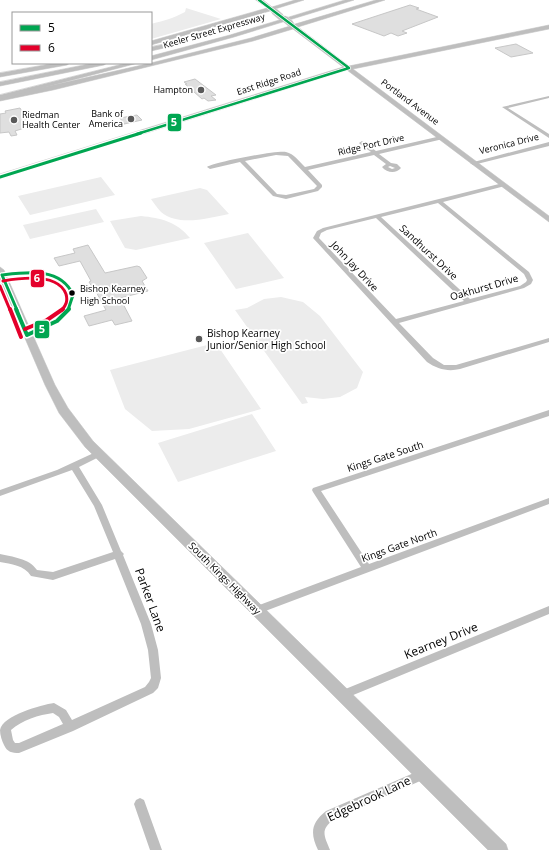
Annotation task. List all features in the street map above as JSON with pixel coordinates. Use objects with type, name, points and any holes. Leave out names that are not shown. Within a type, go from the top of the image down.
[{"type":"highway","name":"Keeler Street Expressway","points":[[152,52],[229,31],[333,0]]},
{"type":"highway","name":"Keeler Street Expressway","points":[[152,58],[351,0]]},
{"type":"highway","points":[[327,7],[355,0]]},
{"type":"highway","points":[[152,49],[229,31]]},
{"type":"highway","points":[[3,75],[69,64]]},
{"type":"highway","points":[[0,84],[99,64]]},
{"type":"highway","points":[[0,90],[123,64]]},
{"type":"highway","points":[[0,98],[131,64]]},
{"type":"main road","name":"Portland Avenue","points":[[259,0],[549,220]]},
{"type":"main road","points":[[152,43],[272,10],[301,0]]},
{"type":"main road","points":[[152,64],[247,41],[382,0]]},
{"type":"main road","name":"East Ridge Road","points":[[0,178],[349,68],[549,27]]},
{"type":"main road","points":[[3,75],[62,64]]},
{"type":"main road","points":[[0,98],[68,84],[151,64]]},
{"type":"main road","name":"South Kings Highway","points":[[0,270],[38,361],[56,397],[76,427],[98,454],[500,850]]},
{"type":"street","points":[[549,97],[504,107],[549,136]]},
{"type":"street","name":"Ridge Port Drive","points":[[305,169],[441,138]]},
{"type":"street","points":[[362,143],[389,164]]},
{"type":"street","name":"Veronica Drive","points":[[473,162],[549,144]]},
{"type":"street","points":[[210,167],[241,160],[284,153],[290,155],[305,169],[320,184],[320,188],[313,191],[280,197],[272,193],[241,160]]},
{"type":"street","name":"John Jay Drive","points":[[503,185],[324,229],[317,234],[316,238],[430,360],[444,368],[457,367],[549,340]]},
{"type":"street","name":"Oakhurst Drive","points":[[394,322],[526,285],[530,280],[529,276],[439,201]]},
{"type":"street","name":"Sandhurst Drive","points":[[377,216],[469,302]]},
{"type":"street","name":"Kings Gate South","points":[[366,568],[316,490],[549,413]]},
{"type":"street","points":[[0,493],[74,466],[98,454]]},
{"type":"street","name":"Parker Lane","points":[[69,727],[65,716],[60,710],[47,708],[12,722],[6,727],[5,732],[9,746],[19,748],[69,727],[149,690],[154,685],[156,678],[153,650],[146,624],[119,554],[98,505],[74,466]]},
{"type":"street","name":"Kings Gate North","points":[[257,610],[366,568],[549,501]]},
{"type":"street","points":[[0,558],[26,565],[32,569],[34,573],[53,576],[119,554]]},
{"type":"street","name":"Kearney Drive","points":[[342,695],[549,610]]},
{"type":"street","name":"Edgebrook Lane","points":[[324,850],[318,832],[319,825],[323,820],[330,815],[423,774]]},
{"type":"street","points":[[140,804],[156,850]]},
{"type":"shaded area","points":[[186,8],[221,19],[152,39],[152,24],[185,12]]},
{"type":"shaded area","points":[[101,177],[115,195],[30,215],[18,196]]},
{"type":"shaded area","points":[[200,188],[207,190],[229,214],[194,220],[176,219],[168,217],[161,212],[151,199]]},
{"type":"shaded area","points":[[96,209],[104,222],[30,239],[23,225]]},
{"type":"shaded area","points":[[141,216],[168,222],[180,228],[190,238],[136,250],[125,248],[110,221]]},
{"type":"shaded area","points":[[248,233],[284,278],[236,289],[204,243]]},
{"type":"shaded area","points":[[281,297],[303,302],[320,316],[363,372],[357,388],[340,397],[323,399],[305,397],[308,403],[302,404],[235,310],[247,308],[264,299]]},
{"type":"shaded area","points":[[211,344],[218,346],[261,409],[189,429],[152,431],[125,409],[110,370]]},
{"type":"shaded area","points":[[252,414],[276,451],[178,482],[158,443]]},
{"type":"building","points":[[410,5],[419,8],[416,9],[438,17],[402,31],[407,33],[398,36],[391,33],[384,36],[352,24]]},
{"type":"building","points":[[516,44],[533,53],[511,57],[495,48]]},
{"type":"building","name":"Hampton","points":[[195,79],[216,95],[211,96],[216,100],[208,101],[204,98],[202,99],[184,82]]},
{"type":"building","name":"Riedman Health Center","points":[[20,108],[31,126],[15,131],[17,135],[11,136],[9,132],[0,133],[0,114],[6,113],[5,111]]},
{"type":"building","name":"Bank of America","points":[[137,115],[142,120],[124,124],[120,118]]},
{"type":"building","name":"Bishop Kearney High School","points":[[88,245],[105,273],[137,266],[140,267],[147,278],[142,281],[148,291],[120,298],[132,321],[115,325],[112,320],[89,326],[84,316],[106,310],[89,282],[91,281],[80,261],[59,266],[54,258],[75,253],[73,249]]},
{"type":"transit line","name":"5","points":[[259,0],[349,68]]},
{"type":"transit line","name":"5","points":[[0,177],[349,68]]},
{"type":"transit line","name":"5","points":[[26,272],[48,274],[61,279],[70,288],[73,295],[72,303],[63,316],[50,326],[27,335],[2,275],[26,272]]},
{"type":"transit line","name":"6","points":[[3,281],[38,278],[52,282],[65,291],[68,298],[66,305],[61,311],[55,316],[25,329]]},
{"type":"transit line","name":"6","points":[[0,286],[21,337]]},
{"type":"place","name":"Hampton","points":[[201,90]]},
{"type":"place","name":"Bank of America","points":[[131,119]]},
{"type":"place","name":"Riedman Health Center","points":[[14,120]]},
{"type":"place","name":"Bishop Kearney High School","points":[[72,293]]},
{"type":"place","name":"Bishop Kearney Junior/Senior High School","points":[[199,339]]}]
